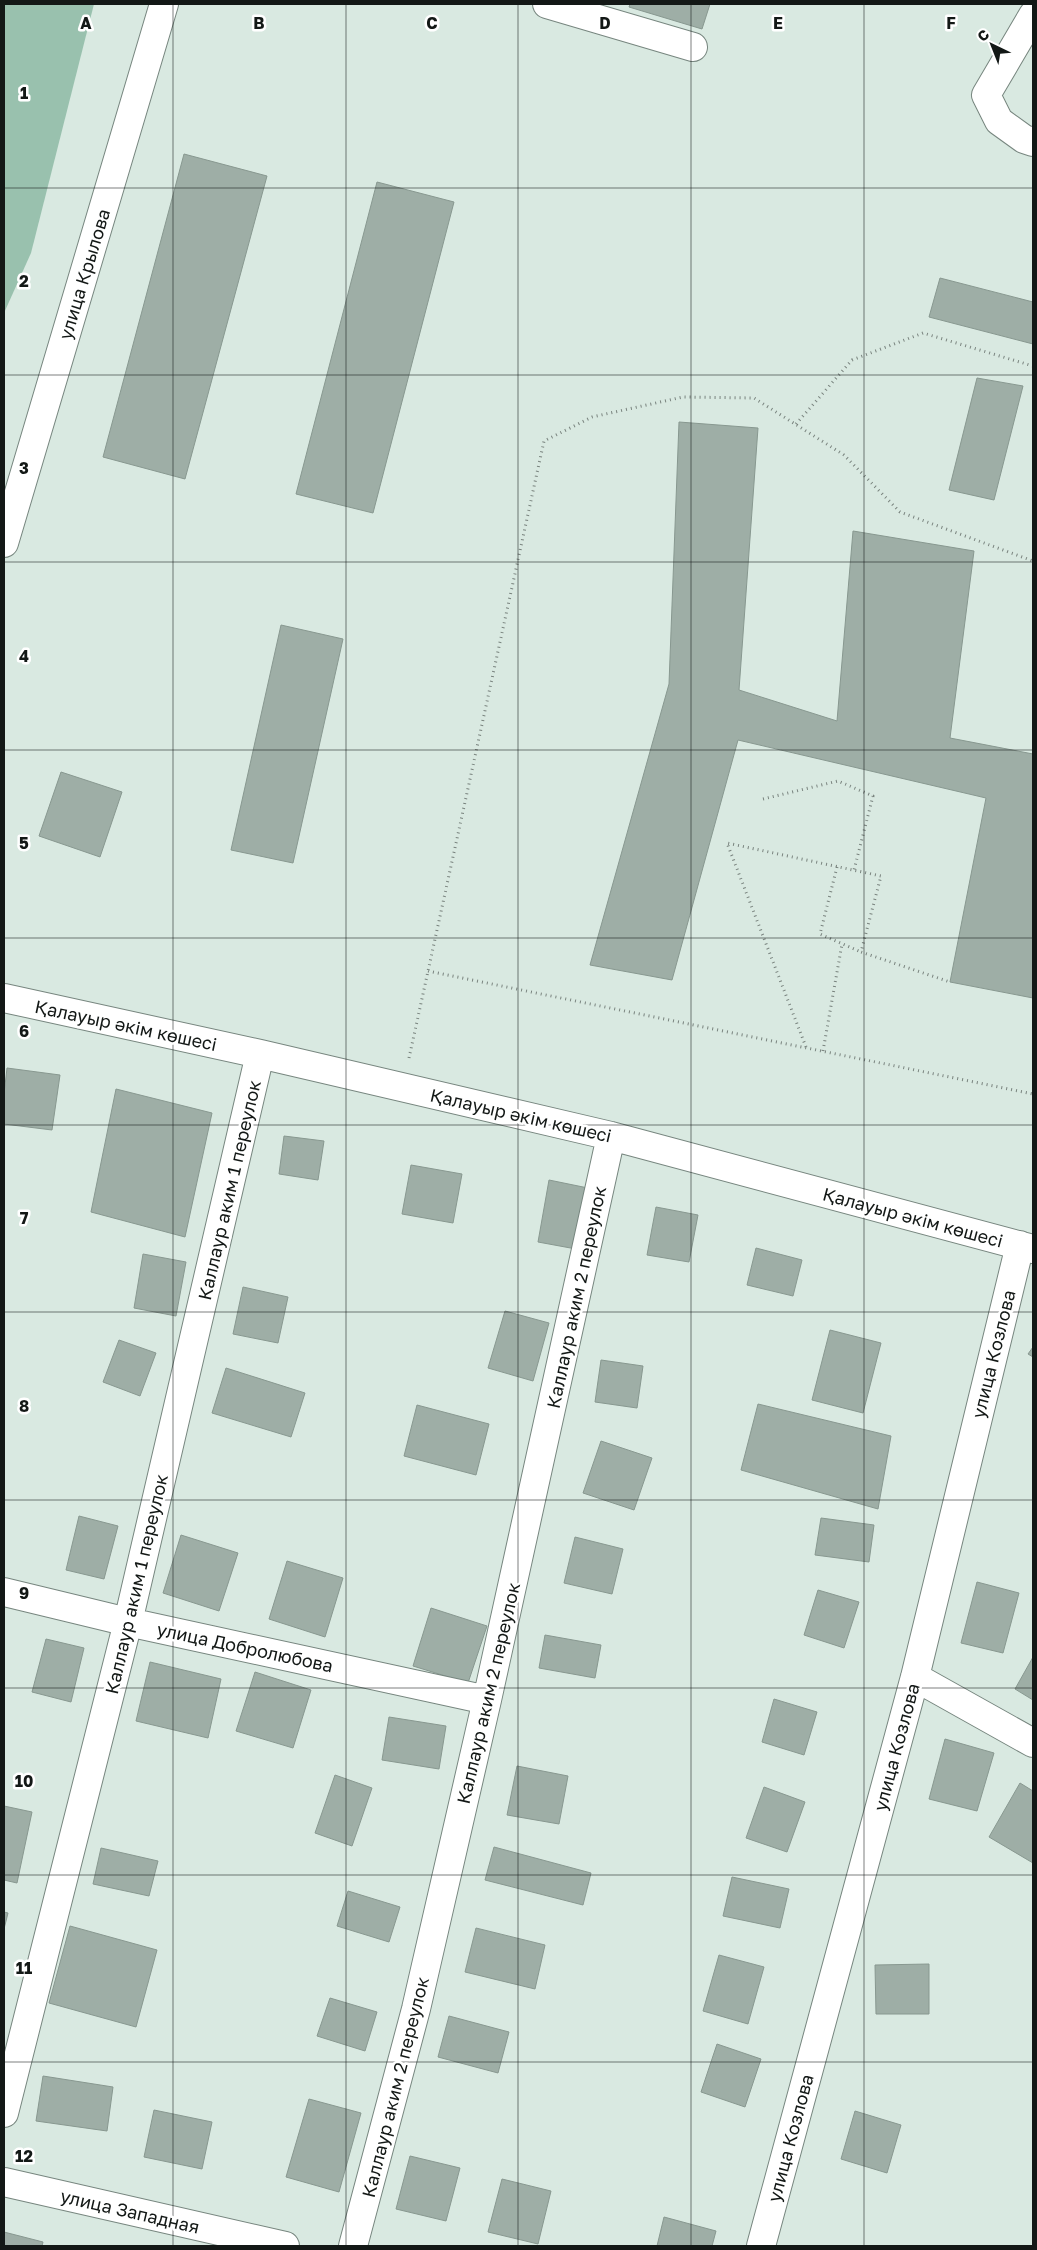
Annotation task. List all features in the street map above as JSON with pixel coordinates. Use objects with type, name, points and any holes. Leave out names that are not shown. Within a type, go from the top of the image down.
[{"type":"street","name":"улица Крылова","points":[[4,543],[164,4]]},
{"type":"street","points":[[547,4],[692,47]]},
{"type":"street","points":[[1033,15],[986,95],[999,121],[1024,139],[1033,142]]},
{"type":"street","name":"Қалауыр әкім көшесі","points":[[4,998],[260,1054],[611,1136],[1026,1247]]},
{"type":"street","name":"Каллаур аким 1 переулок","points":[[4,2113],[128,1622],[260,1054]]},
{"type":"street","name":"Каллаур аким 2 переулок","points":[[354,2246],[416,2009],[487,1700],[611,1136]]},
{"type":"street","name":"улица Козлова","points":[[761,2246],[915,1677],[1026,1247]]},
{"type":"street","name":"улица Добролюбова","points":[[4,1592],[128,1622],[487,1700]]},
{"type":"street","points":[[915,1677],[1033,1743]]},
{"type":"street","name":"улица Западная","points":[[4,2182],[285,2246]]},
{"type":"path","points":[[796,424],[852,360],[923,333],[1033,366]]},
{"type":"path","points":[[402,1088],[544,441],[592,417],[683,397],[754,398],[844,456],[900,512],[1033,561]]},
{"type":"path","points":[[763,799],[838,781],[874,796],[854,870]]},
{"type":"path","points":[[806,1048],[727,843],[880,876],[861,952]]},
{"type":"path","points":[[837,867],[820,934],[861,952],[950,982]]},
{"type":"path","points":[[823,1051],[842,944]]},
{"type":"path","points":[[428,972],[1033,1094]]},
{"type":"green space","points":[[4,4],[94,4],[31,253],[4,313]]},
{"type":"building","points":[[630,4],[710,4],[702,29],[629,7]]},
{"type":"building","points":[[184,154],[267,176],[185,479],[103,457]]},
{"type":"building","points":[[377,182],[454,202],[373,513],[296,494]]},
{"type":"building","points":[[940,278],[1033,302],[1033,344],[929,317]]},
{"type":"building","points":[[977,378],[1023,386],[994,500],[949,490]]},
{"type":"building","points":[[679,422],[758,428],[739,690],[837,721],[853,531],[974,551],[950,738],[1033,754],[1033,998],[950,982],[986,798],[738,740],[672,980],[590,965],[669,684]]},
{"type":"building","points":[[281,625],[343,639],[293,863],[231,850]]},
{"type":"building","points":[[61,772],[122,792],[100,857],[39,836]]},
{"type":"building","points":[[7,1068],[60,1075],[52,1130],[4,1124],[4,1094]]},
{"type":"building","points":[[116,1089],[212,1113],[185,1237],[91,1212]]},
{"type":"building","points":[[284,1136],[324,1141],[318,1180],[279,1174]]},
{"type":"building","points":[[411,1165],[462,1174],[453,1223],[402,1214]]},
{"type":"building","points":[[549,1180],[588,1188],[576,1249],[538,1242]]},
{"type":"building","points":[[656,1207],[698,1215],[689,1262],[647,1255]]},
{"type":"building","points":[[756,1248],[802,1260],[793,1296],[747,1285]]},
{"type":"building","points":[[143,1254],[186,1262],[176,1316],[134,1308]]},
{"type":"building","points":[[243,1287],[288,1297],[278,1343],[233,1334]]},
{"type":"building","points":[[505,1311],[549,1323],[533,1381],[488,1368]]},
{"type":"building","points":[[830,1330],[881,1343],[863,1413],[812,1400]]},
{"type":"building","points":[[119,1340],[156,1353],[140,1396],[103,1382]]},
{"type":"building","points":[[1033,1347],[1033,1357],[1028,1354]]},
{"type":"building","points":[[601,1360],[643,1366],[637,1408],[595,1402]]},
{"type":"building","points":[[226,1368],[305,1393],[291,1437],[212,1413]]},
{"type":"building","points":[[758,1404],[891,1436],[878,1509],[741,1470]]},
{"type":"building","points":[[417,1405],[489,1424],[476,1475],[404,1456]]},
{"type":"building","points":[[601,1441],[652,1458],[634,1510],[583,1493]]},
{"type":"building","points":[[79,1516],[118,1526],[104,1579],[66,1570]]},
{"type":"building","points":[[821,1518],[874,1525],[869,1562],[815,1555]]},
{"type":"building","points":[[181,1535],[238,1553],[219,1611],[163,1593]]},
{"type":"building","points":[[575,1537],[623,1549],[612,1594],[564,1583]]},
{"type":"building","points":[[287,1561],[343,1578],[325,1637],[269,1619]]},
{"type":"building","points":[[977,1582],[1019,1593],[1003,1653],[961,1643]]},
{"type":"building","points":[[818,1590],[859,1602],[844,1648],[804,1635]]},
{"type":"building","points":[[431,1608],[487,1626],[468,1683],[413,1666]]},
{"type":"building","points":[[545,1635],[601,1645],[595,1678],[539,1668]]},
{"type":"building","points":[[46,1639],[84,1648],[71,1702],[32,1692]]},
{"type":"building","points":[[1033,1657],[1033,1700],[1015,1689]]},
{"type":"building","points":[[150,1662],[221,1679],[208,1738],[136,1721]]},
{"type":"building","points":[[255,1672],[311,1690],[293,1748],[236,1731]]},
{"type":"building","points":[[774,1699],[817,1712],[804,1755],[762,1742]]},
{"type":"building","points":[[389,1717],[446,1726],[439,1769],[382,1760]]},
{"type":"building","points":[[945,1739],[994,1753],[977,1811],[929,1799]]},
{"type":"building","points":[[517,1766],[568,1776],[559,1824],[507,1815]]},
{"type":"building","points":[[335,1775],[372,1788],[352,1846],[315,1833]]},
{"type":"building","points":[[1020,1783],[1033,1791],[1033,1863],[989,1837]]},
{"type":"building","points":[[764,1787],[805,1802],[787,1852],[746,1838]]},
{"type":"building","points":[[4,1806],[32,1812],[17,1883],[4,1880]]},
{"type":"building","points":[[494,1847],[591,1873],[583,1905],[485,1880]]},
{"type":"building","points":[[101,1848],[158,1861],[149,1896],[93,1884]]},
{"type":"building","points":[[732,1877],[789,1889],[780,1928],[723,1916]]},
{"type":"building","points":[[348,1891],[400,1907],[389,1942],[337,1926]]},
{"type":"building","points":[[4,1912],[8,1913],[4,1929]]},
{"type":"building","points":[[70,1926],[157,1950],[136,2027],[49,2003]]},
{"type":"building","points":[[476,1928],[545,1945],[535,1989],[465,1972]]},
{"type":"building","points":[[719,1955],[764,1967],[748,2024],[703,2011]]},
{"type":"building","points":[[929,1964],[929,2014],[876,2014],[875,1965]]},
{"type":"building","points":[[330,1998],[377,2012],[365,2051],[317,2036]]},
{"type":"building","points":[[449,2016],[509,2032],[498,2073],[438,2057]]},
{"type":"building","points":[[717,2044],[761,2059],[745,2107],[701,2092]]},
{"type":"building","points":[[43,2076],[113,2087],[107,2131],[36,2121]]},
{"type":"building","points":[[309,2099],[361,2113],[339,2192],[286,2177]]},
{"type":"building","points":[[154,2110],[212,2122],[202,2169],[144,2157]]},
{"type":"building","points":[[855,2111],[901,2125],[887,2173],[841,2159]]},
{"type":"building","points":[[410,2156],[460,2168],[446,2221],[396,2209]]},
{"type":"building","points":[[502,2179],[551,2191],[538,2244],[488,2232]]},
{"type":"building","points":[[664,2217],[716,2231],[712,2246],[657,2246]]},
{"type":"building","points":[[4,2232],[43,2242],[42,2246],[4,2246]]}]
